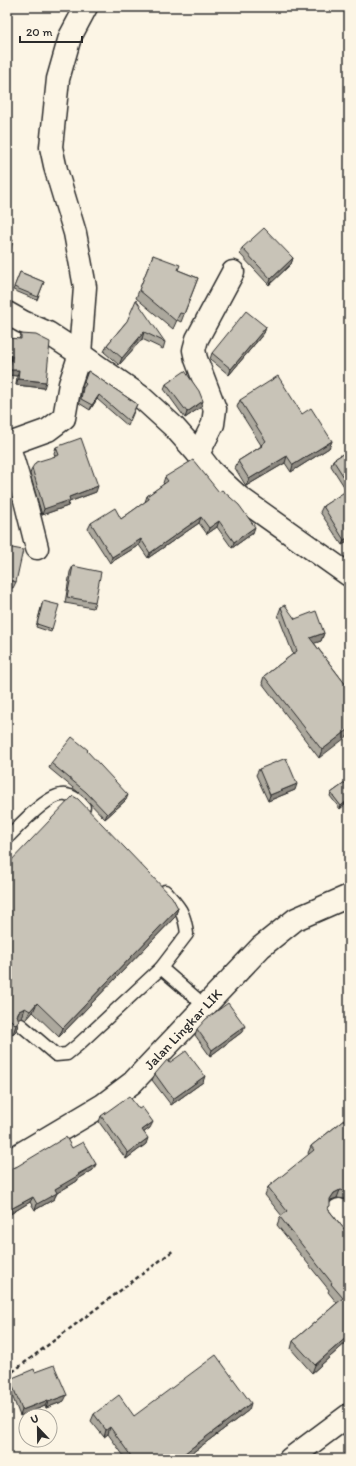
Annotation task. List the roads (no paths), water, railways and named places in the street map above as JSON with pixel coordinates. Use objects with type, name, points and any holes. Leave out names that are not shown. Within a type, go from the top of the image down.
[{"type":"street","points":[[37,548],[25,500],[9,447],[12,443],[48,430],[64,418],[70,384],[80,354],[85,287],[75,234],[56,170],[51,147],[58,79],[70,37],[86,7]]},
{"type":"street","points":[[198,454],[213,424],[215,409],[194,350],[197,339],[233,272]]},
{"type":"street","points":[[7,313],[48,333],[140,396],[174,427],[211,471],[239,497],[349,575]]},
{"type":"street","name":"Jalan Lingkar LIK","points":[[7,1162],[102,1105],[126,1087],[206,1006],[261,947],[296,919],[346,902]]},
{"type":"street","points":[[290,1459],[349,1415]]},
{"type":"lane","points":[[7,838],[43,804],[56,796],[66,794],[79,802],[90,813]]},
{"type":"lane","points":[[21,1025],[56,1055],[67,1054],[162,968],[187,934],[185,919],[175,902],[159,886]]},
{"type":"lane","points":[[162,968],[206,1006]]}]
